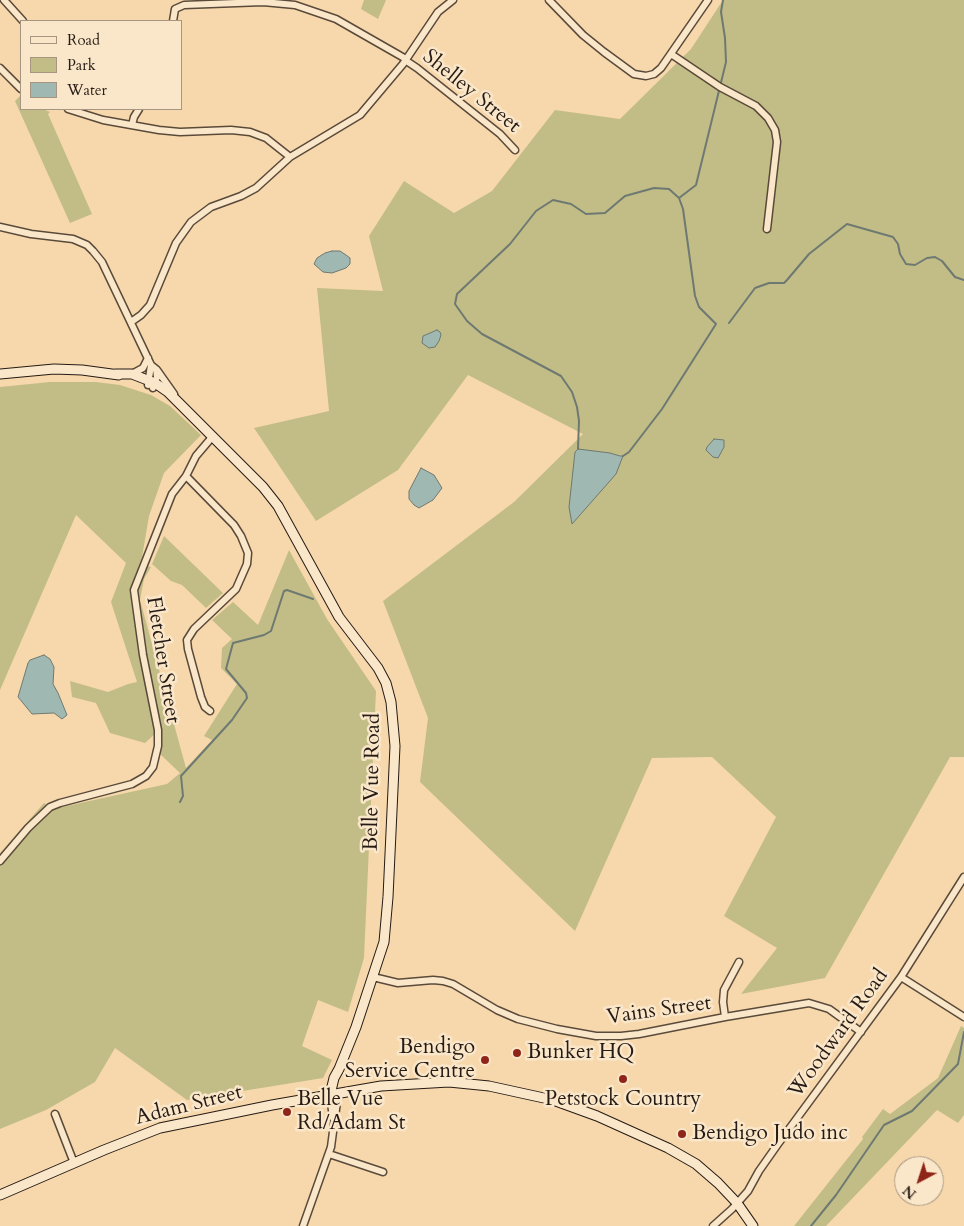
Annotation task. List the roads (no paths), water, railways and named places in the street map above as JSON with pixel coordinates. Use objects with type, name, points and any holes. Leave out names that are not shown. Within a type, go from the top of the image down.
[{"type":"street","points":[[4,0],[22,20]]},
{"type":"street","points":[[131,322],[140,316],[150,304],[176,243],[191,222],[211,207],[241,196],[256,188],[290,157],[360,115],[406,60],[433,18],[453,0]]},
{"type":"street","points":[[549,0],[589,40],[634,74],[646,76],[654,74],[661,68],[708,0]]},
{"type":"street","name":"Shelley Street","points":[[173,20],[176,9],[184,5],[264,2],[295,5],[336,18],[417,68],[492,128],[515,150]]},
{"type":"street","points":[[671,54],[720,88],[756,106],[768,118],[775,130],[777,142],[767,229]]},
{"type":"street","points":[[0,68],[20,88]]},
{"type":"street","points":[[71,110],[103,120],[180,132],[231,130],[250,132],[266,138],[290,157]]},
{"type":"street","points":[[132,125],[138,110]]},
{"type":"street","points":[[0,226],[31,234],[65,237],[87,245],[102,262],[152,364],[176,398]]},
{"type":"street","points":[[132,374],[152,364]]},
{"type":"street","points":[[0,374],[54,369],[115,374],[151,384],[152,364]]},
{"type":"street","name":"Belle Vue Road","points":[[115,374],[132,374],[176,398],[249,471],[272,498],[338,617],[378,668],[386,683],[392,702],[396,746],[384,942],[373,978],[339,1069],[332,1082],[334,1121],[329,1154],[304,1226]]},
{"type":"street","name":"Belle Vue Road","points":[[151,384],[183,407]]},
{"type":"street","name":"Fletcher Street","points":[[0,861],[28,828],[50,807],[132,784],[146,776],[153,767],[158,746],[158,730],[143,655],[134,590],[172,494],[186,476],[196,456],[213,436]]},
{"type":"street","points":[[186,476],[234,525],[248,553],[247,564],[233,593],[194,629],[187,640],[200,697],[205,707],[210,711]]},
{"type":"street","name":"Woodward Road","points":[[713,1226],[748,1191],[773,1150],[901,977],[964,878]]},
{"type":"street","points":[[725,1017],[724,990],[739,962]]},
{"type":"street","points":[[901,977],[964,1017]]},
{"type":"street","name":"Vains Street","points":[[373,978],[398,983],[433,980],[448,982],[518,1019],[564,1031],[596,1036],[639,1034],[801,1004],[816,1004],[829,1009],[861,1032]]},
{"type":"street","name":"Adam Street","points":[[0,1195],[160,1128],[381,1086],[432,1082],[489,1086],[539,1096],[572,1106],[668,1148],[708,1174],[737,1203],[753,1226]]},
{"type":"street","points":[[55,1114],[74,1163]]},
{"type":"street","points":[[329,1154],[383,1172]]},
{"type":"water","points":[[332,251],[340,251],[346,255],[350,258],[350,264],[346,268],[332,273],[323,272],[314,264],[317,258]]},
{"type":"water","points":[[437,330],[441,335],[435,347],[429,348],[422,343],[423,336]]},
{"type":"water","points":[[714,439],[724,440],[724,447],[718,458],[713,457],[706,450]]},
{"type":"water","points":[[578,449],[623,456],[616,474],[572,524],[569,507],[575,452]]},
{"type":"water","points":[[421,468],[434,475],[442,488],[433,500],[419,508],[409,499],[409,491]]},
{"type":"water","points":[[44,655],[50,659],[54,667],[53,684],[67,715],[62,719],[54,713],[32,714],[18,697],[28,663],[30,660]]},
{"type":"waterway","points":[[679,198],[696,185],[726,62],[721,12],[723,0]]},
{"type":"waterway","points":[[578,449],[579,421],[577,407],[572,392],[561,376],[482,334],[467,321],[455,304],[457,294],[510,244],[536,211],[553,200],[571,204],[586,214],[605,213],[625,196],[654,188],[669,189],[679,198],[683,209],[695,296],[699,307],[716,324],[662,409],[629,452],[623,456]]},
{"type":"waterway","points":[[729,323],[755,288],[769,283],[784,283],[809,254],[847,224],[893,237],[906,264],[915,265],[927,258],[935,257],[942,261],[955,277],[964,280]]},
{"type":"waterway","points":[[180,802],[183,796],[181,776],[232,720],[247,698],[246,693],[226,669],[233,643],[264,635],[271,631],[284,591],[287,590],[313,599]]},
{"type":"waterway","points":[[811,1226],[836,1195],[884,1125],[912,1111],[958,1064],[964,1032]]},
{"type":"place","name":"Bunker HQ","points":[[517,1053]]},
{"type":"place","name":"Bendigo Service Centre","points":[[485,1060]]},
{"type":"place","name":"Petstock Country","points":[[623,1079]]},
{"type":"place","name":"Belle Vue Rd/Adam St","points":[[287,1112]]},
{"type":"place","name":"Bendigo Judo inc","points":[[682,1134]]}]
